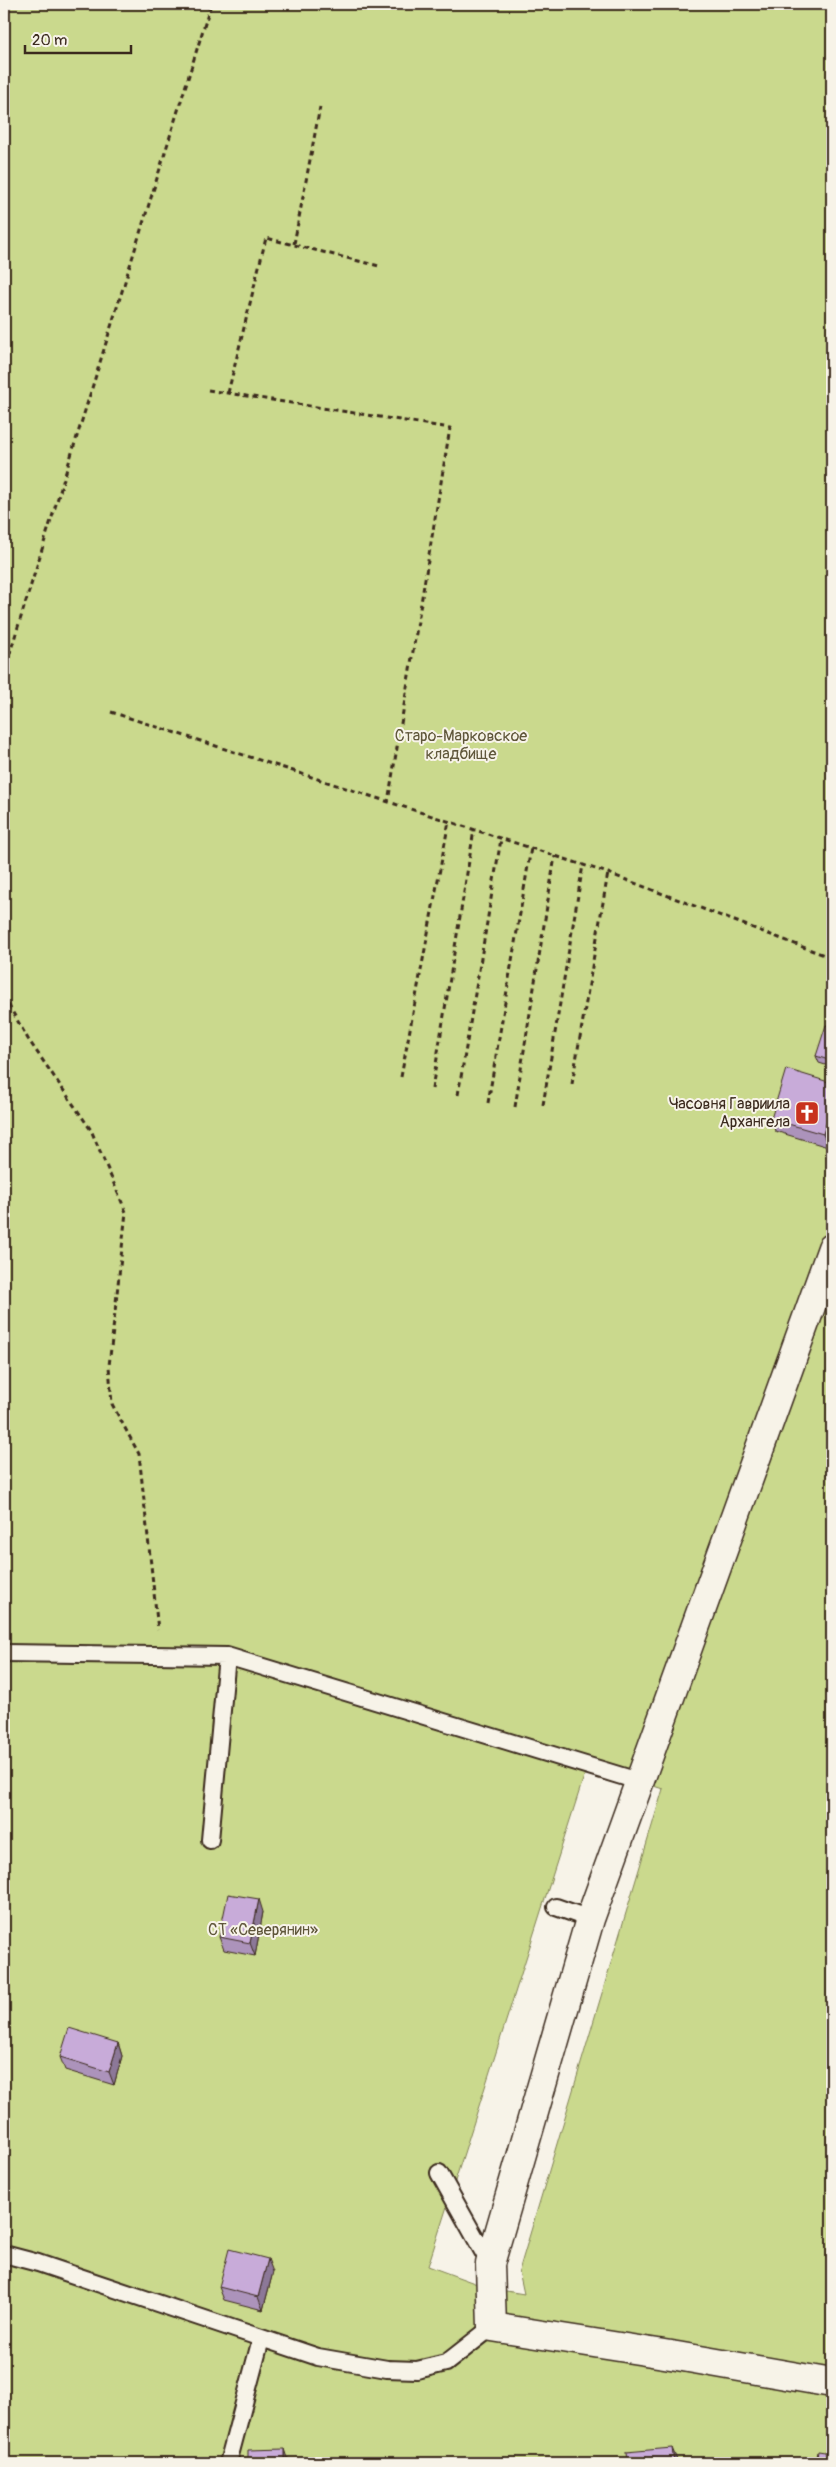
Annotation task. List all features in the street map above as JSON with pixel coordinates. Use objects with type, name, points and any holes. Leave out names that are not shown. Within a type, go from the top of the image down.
[{"type":"street","points":[[832,1248],[638,1781],[590,1919],[490,2264],[492,2327],[832,2383]]},
{"type":"lane","points":[[4,1653],[227,1656],[638,1781]]},
{"type":"lane","points":[[210,1840],[227,1656]]},
{"type":"lane","points":[[556,1907],[590,1919]]},
{"type":"lane","points":[[439,2173],[490,2264]]},
{"type":"lane","points":[[4,2254],[38,2263],[318,2357],[387,2369],[417,2370],[446,2363],[492,2327]]},
{"type":"lane","points":[[228,2463],[261,2339]]},
{"type":"path","points":[[4,672],[211,4]]},
{"type":"path","points":[[294,244],[320,107]]},
{"type":"path","points":[[228,393],[266,238],[379,266]]},
{"type":"path","points":[[208,390],[450,428],[388,802]]},
{"type":"path","points":[[111,712],[608,873],[832,958]]},
{"type":"path","points":[[401,1077],[449,821]]},
{"type":"path","points":[[432,1089],[474,830]]},
{"type":"path","points":[[458,1095],[501,838]]},
{"type":"path","points":[[488,1103],[531,848]]},
{"type":"path","points":[[515,1107],[555,856]]},
{"type":"path","points":[[543,1105],[583,865]]},
{"type":"path","points":[[572,1084],[608,873]]},
{"type":"path","points":[[4,997],[28,1039],[91,1130],[126,1212],[109,1366],[112,1404],[139,1454],[158,1634]]},
{"type":"green space","points":[[4,4],[832,4],[832,2463],[4,2463]],"holes":[[[564,1758],[663,1789],[519,2271],[524,2294],[488,2288],[428,2266],[586,1770]]]},
{"type":"building","points":[[826,1025],[832,1026],[832,1061],[816,1056]]},
{"type":"building","name":"Часовня Гавриила Архангела","points":[[786,1069],[832,1083],[832,1103],[823,1134],[771,1119]]},
{"type":"building","points":[[228,1894],[259,1899],[250,1943],[219,1937]]},
{"type":"building","points":[[69,2028],[118,2043],[109,2072],[60,2057]]},
{"type":"building","points":[[229,2249],[268,2259],[258,2297],[219,2287]]},
{"type":"building","points":[[672,2448],[674,2463],[627,2463],[626,2452]]},
{"type":"building","points":[[285,2449],[285,2463],[248,2463],[248,2450]]},
{"type":"building","points":[[818,2451],[832,2453],[832,2463],[816,2463]]},
{"type":"place","name":"Часовня Гавриила Архангела","points":[[807,1113]]},
{"type":"park label","name":"Старо-Марковское кладбище","points":[[461,745]]},
{"type":"park label","name":"СТ «Северянин»","points":[[263,1930]]}]
